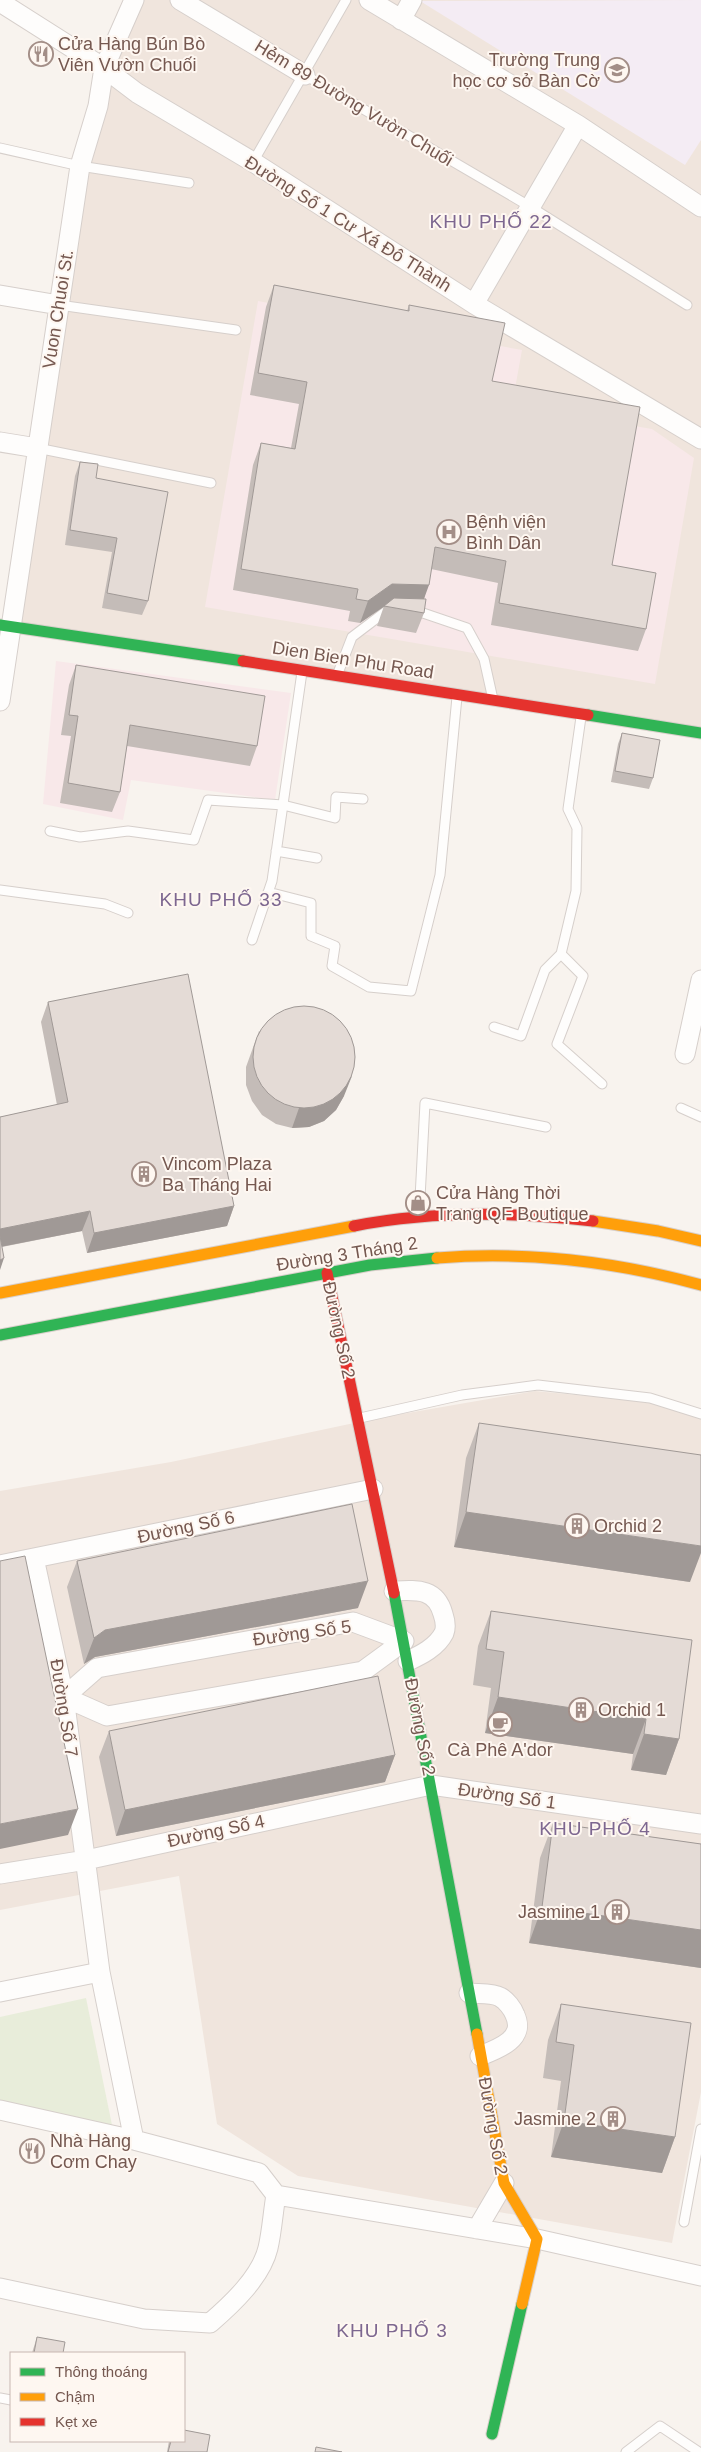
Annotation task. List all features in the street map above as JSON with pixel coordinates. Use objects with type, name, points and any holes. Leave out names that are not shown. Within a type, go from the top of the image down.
[{"type":"main road","name":"Dien Bien Phu Road","points":[[5,625],[701,733]]},
{"type":"main road","name":"Đường 3 Tháng 2","points":[[0,1293],[364,1224],[419,1217],[493,1214],[536,1215],[621,1224],[701,1242]]},
{"type":"main road","name":"Đường 3 Tháng 2","points":[[0,1335],[327,1273],[411,1259],[501,1256],[574,1260],[615,1265],[701,1285]]},
{"type":"main road","name":"Đường Số 2","points":[[327,1273],[404,1640],[504,2184],[537,2239]]},
{"type":"main road","points":[[492,2434],[537,2239]]},
{"type":"street","name":"Vuon Chuoi St.","points":[[0,701],[5,625],[37,448],[80,166],[98,106],[104,68],[134,0]]},
{"type":"street","name":"Hẻm 89 Đường Vườn Chuối","points":[[180,0],[304,75]]},
{"type":"street","points":[[369,0],[578,125],[701,207]]},
{"type":"street","points":[[401,20],[412,0]]},
{"type":"street","name":"Ðường Số 1 Cư Xá Đô Thành","points":[[0,2],[104,68],[137,93],[253,162],[474,304],[701,439]]},
{"type":"street","points":[[474,304],[529,206],[578,125]]},
{"type":"street","points":[[0,295],[59,305]]},
{"type":"street","points":[[0,442],[37,448]]},
{"type":"street","points":[[685,1054],[701,980]]},
{"type":"street","name":"Đường Số 6","points":[[0,1565],[373,1488]]},
{"type":"street","name":"Đường Số 7","points":[[34,1558],[64,1697],[100,1972],[134,2140]]},
{"type":"street","points":[[394,1591],[418,1590],[432,1595],[441,1604],[445,1619],[444,1632],[435,1644],[408,1662]]},
{"type":"street","name":"Đường Số 5","points":[[64,1697],[97,1668],[353,1622],[404,1640]]},
{"type":"street","points":[[64,1697],[107,1716],[363,1671],[404,1640]]},
{"type":"street","name":"Đường Số 1","points":[[431,1785],[701,1824]]},
{"type":"street","name":"Đường Số 4","points":[[0,1874],[86,1860],[431,1785]]},
{"type":"street","points":[[0,1992],[100,1972]]},
{"type":"street","points":[[469,1993],[500,1997],[513,2010],[518,2022],[515,2034],[507,2044],[480,2056]]},
{"type":"street","points":[[0,2110],[134,2140],[259,2174],[276,2195],[537,2239],[701,2276]]},
{"type":"street","name":"Đường Số 2","points":[[477,2229],[504,2184]]},
{"type":"street","points":[[0,2288],[144,2319],[210,2323],[235,2302],[250,2283],[268,2250],[276,2195]]},
{"type":"lane","points":[[253,162],[346,0]]},
{"type":"lane","name":"Hẻm 89 Đường Vườn Chuối","points":[[304,75],[529,206],[687,305]]},
{"type":"lane","points":[[0,148],[80,166],[189,183]]},
{"type":"lane","points":[[59,305],[236,330]]},
{"type":"lane","points":[[37,448],[211,484]]},
{"type":"lane","points":[[336,675],[352,636],[385,612],[423,613],[467,628],[484,659],[493,700]]},
{"type":"lane","points":[[252,940],[268,892],[276,851],[302,670]]},
{"type":"lane","points":[[268,892],[311,903],[311,936],[335,946],[332,966],[369,987],[411,990],[440,875],[457,694]]},
{"type":"lane","points":[[494,1027],[521,1036],[545,970],[561,954],[576,892],[577,828],[568,809],[582,714]]},
{"type":"lane","points":[[50,831],[80,837],[128,832],[194,840],[208,800],[283,804],[335,818],[336,797],[363,799]]},
{"type":"lane","points":[[276,851],[317,858]]},
{"type":"lane","points":[[0,890],[105,904],[128,913]]},
{"type":"lane","points":[[561,954],[583,976],[558,1044],[602,1084]]},
{"type":"lane","points":[[419,1217],[425,1103],[546,1127]]},
{"type":"lane","points":[[681,1108],[701,1116]]},
{"type":"lane","points":[[358,1418],[462,1395],[538,1385],[650,1398],[701,1414]]},
{"type":"lane","points":[[684,2222],[701,2129]]},
{"type":"lane","points":[[626,2452],[660,2426],[699,2452]]},
{"type":"shaded area","points":[[135,0],[701,0],[701,734],[10,626],[104,69]]},
{"type":"shaded area","name":"Trường Trung học cơ sở Bàn Cờ","points":[[701,0],[701,140],[685,165],[420,1]]},
{"type":"shaded area","name":"Bệnh viện Bình Dân","points":[[258,301],[522,350],[512,405],[652,429],[694,458],[655,684],[205,607]]},
{"type":"shaded area","points":[[56,661],[291,693],[275,800],[131,780],[123,820],[43,804]]},
{"type":"shaded area","points":[[535,1391],[650,1402],[701,1419],[701,2092],[672,2243],[298,2176],[217,2124],[179,1876],[0,1910],[0,1491],[171,1462],[373,1419]]},
{"type":"green space","points":[[86,1998],[112,2125],[0,2103],[0,2017]]},
{"type":"building","name":"Bệnh viện Bình Dân","points":[[274,285],[409,311],[409,305],[505,323],[492,381],[640,407],[612,565],[656,573],[646,629],[499,603],[506,561],[435,547],[429,585],[392,584],[368,601],[356,599],[358,589],[241,569],[261,443],[295,449],[307,382],[258,373]]},
{"type":"building","points":[[80,462],[98,464],[96,478],[168,492],[148,601],[107,593],[117,538],[70,530]]},
{"type":"building","points":[[394,598],[426,599],[424,613],[384,606]]},
{"type":"building","points":[[76,665],[265,696],[257,746],[130,725],[120,792],[68,783],[78,716],[69,715]]},
{"type":"building","points":[[622,733],[660,740],[653,778],[615,771]]},
{"type":"building","name":"Vincom Plaza Ba Tháng Hai","points":[[188,974],[234,1206],[94,1233],[90,1211],[0,1229],[0,1117],[68,1102],[48,1002]]},
{"type":"building","points":[[304,1006],[323,1010],[340,1021],[351,1038],[355,1057],[351,1076],[340,1093],[323,1104],[304,1108],[285,1104],[268,1093],[257,1076],[253,1057],[257,1038],[268,1021],[285,1010]]},
{"type":"building","points":[[0,1236],[4,1258],[0,1260]]},
{"type":"building","points":[[479,1423],[701,1455],[701,1546],[466,1512]]},
{"type":"building","points":[[352,1504],[368,1581],[105,1630],[94,1638],[77,1561]]},
{"type":"building","points":[[25,1556],[78,1809],[0,1824],[0,1561]]},
{"type":"building","points":[[491,1611],[692,1640],[679,1739],[644,1734],[646,1719],[498,1697],[504,1652],[486,1649]]},
{"type":"building","points":[[378,1676],[395,1755],[125,1810],[109,1731]]},
{"type":"building","points":[[553,1823],[701,1844],[701,1930],[542,1907]]},
{"type":"building","points":[[561,2004],[691,2023],[675,2137],[564,2121],[574,2045],[556,2042]]},
{"type":"building","points":[[37,2337],[65,2342],[63,2352],[34,2352]]},
{"type":"building","points":[[185,2430],[210,2435],[207,2452],[168,2452],[171,2442],[185,2442]]},
{"type":"building","points":[[316,2447],[342,2452],[315,2452]]},
{"type":"traffic: fast","points":[[0,625],[243,661]]},
{"type":"traffic: fast","points":[[588,715],[701,733]]},
{"type":"traffic: fast","points":[[0,1335],[370,1265],[437,1258]]},
{"type":"traffic: fast","points":[[394,1593],[477,2034]]},
{"type":"traffic: fast","points":[[492,2434],[522,2304]]},
{"type":"traffic: slow","points":[[593,1221],[658,1231],[701,1241]]},
{"type":"traffic: slow","points":[[0,1293],[354,1226]]},
{"type":"traffic: slow","points":[[437,1258],[504,1256],[570,1260],[636,1270],[701,1285]]},
{"type":"traffic: slow","points":[[477,2034],[504,2183],[537,2239],[522,2304]]},
{"type":"traffic: jam","points":[[243,661],[588,715]]},
{"type":"traffic: jam","points":[[354,1226],[383,1221],[473,1214],[534,1216],[593,1221]]},
{"type":"traffic: jam","points":[[327,1273],[394,1593]]},
{"type":"place","name":"Cửa Hàng Bún Bò Viên Vườn Chuối","points":[[41,54]]},
{"type":"place","name":"Trường Trung học cơ sở Bàn Cờ","points":[[617,70]]},
{"type":"place","name":"Bệnh viện Bình Dân","points":[[449,532]]},
{"type":"place","name":"Vincom Plaza Ba Tháng Hai","points":[[144,1174]]},
{"type":"place","name":"Cửa Hàng Thời Trang QF Boutique","points":[[418,1203]]},
{"type":"place","name":"Orchid 2","points":[[577,1526]]},
{"type":"place","name":"Orchid 1","points":[[581,1710]]},
{"type":"place","name":"Cà Phê A'dor","points":[[500,1724]]},
{"type":"place","name":"Jasmine 1","points":[[617,1912]]},
{"type":"place","name":"Jasmine 2","points":[[613,2119]]},
{"type":"place","name":"Nhà Hàng Cơm Chay","points":[[32,2151]]},
{"type":"district","name":"KHU PHỐ 22","points":[[491,221]]},
{"type":"district","name":"KHU PHỐ 33","points":[[221,899]]},
{"type":"district","name":"KHU PHỐ 4","points":[[595,1828]]},
{"type":"district","name":"KHU PHỐ 3","points":[[392,2330]]}]
